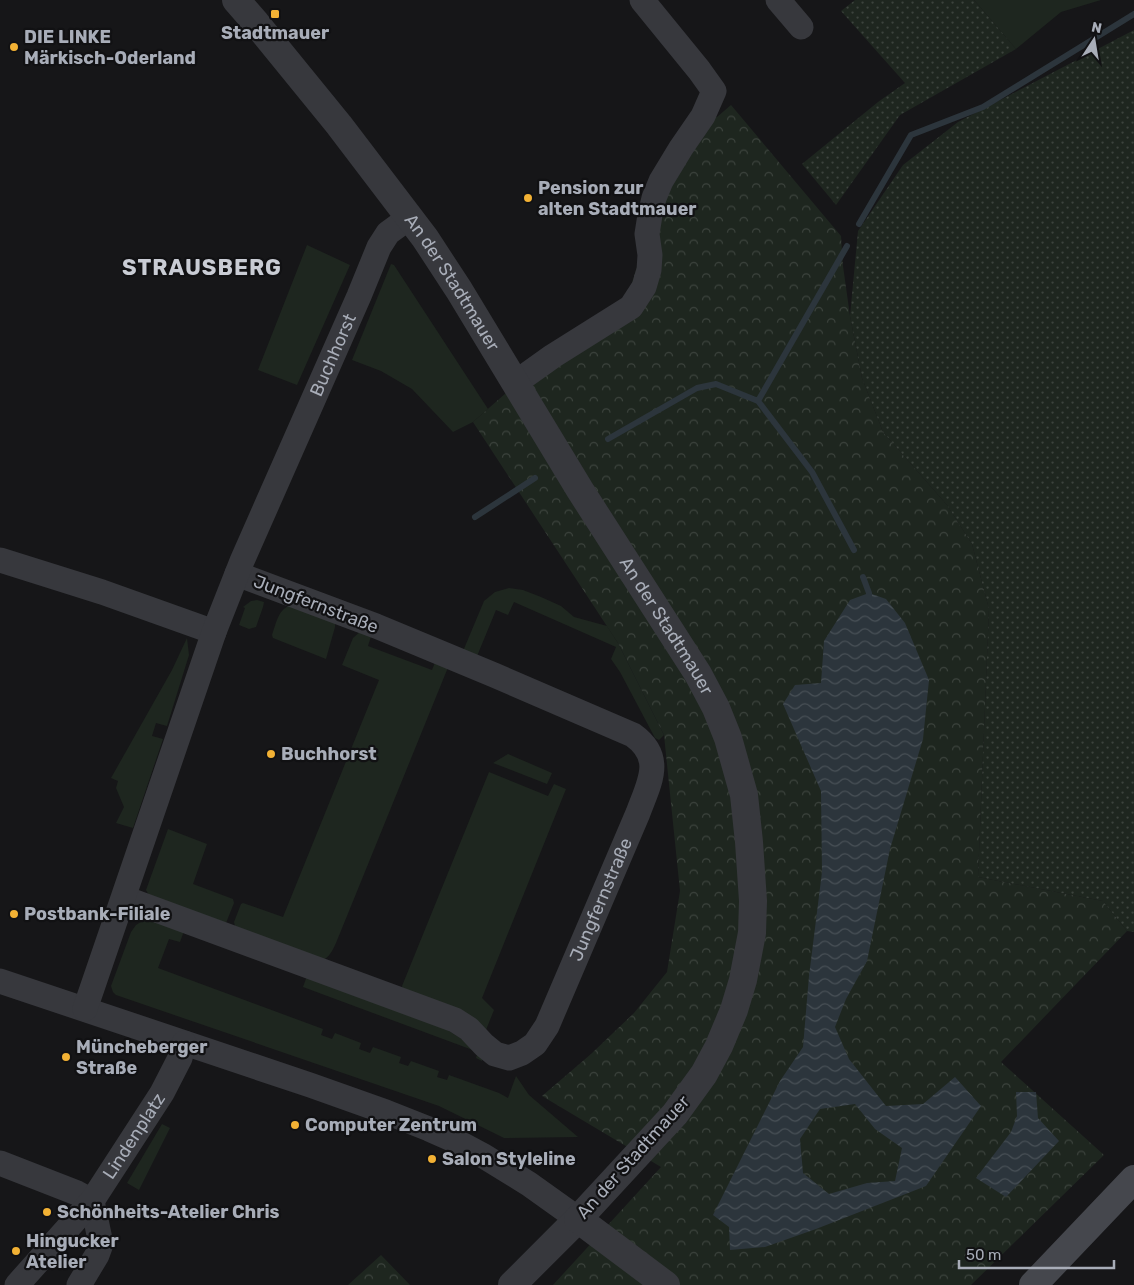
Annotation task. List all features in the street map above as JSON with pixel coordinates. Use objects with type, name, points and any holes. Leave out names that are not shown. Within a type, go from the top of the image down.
[{"type":"main road","points":[[1033,1285],[1134,1178]]},
{"type":"street","name":"An der Stadtmauer","points":[[236,0],[339,125],[410,217],[459,290],[580,490],[698,674],[716,708],[728,738],[744,795],[753,901],[752,933],[743,980],[720,1046],[704,1074],[675,1114],[578,1219],[512,1285]]},
{"type":"street","points":[[515,383],[553,356],[631,307],[644,287],[649,270],[648,234],[654,198],[661,181],[703,116],[714,92],[699,70],[642,0]]},
{"type":"street","points":[[778,0],[801,27]]},
{"type":"street","name":"Buchhorst","points":[[85,1009],[214,632],[237,574],[379,248],[388,233],[410,217]]},
{"type":"street","points":[[0,560],[102,592],[214,632]]},
{"type":"street","name":"Jungfernstraße","points":[[124,898],[455,1020],[469,1029],[495,1054],[508,1058],[522,1053],[535,1044],[547,1026],[649,783],[652,769],[648,751],[642,742],[633,735],[368,623],[237,574]]},
{"type":"street","points":[[0,981],[310,1085],[378,1109],[454,1140],[529,1184],[666,1285]]},
{"type":"street","name":"Lindenplatz","points":[[17,1285],[92,1201],[162,1093],[180,1058],[184,1043]]},
{"type":"street","points":[[0,1162],[77,1193],[92,1201],[102,1244],[98,1255],[79,1285]]},
{"type":"green space","points":[[855,0],[974,0],[1016,49],[900,115],[836,205],[802,164],[878,102],[905,83],[841,11]]},
{"type":"green space","points":[[974,0],[1101,0],[1061,12],[1016,49]]},
{"type":"green space","points":[[1134,30],[1134,932],[1127,931],[1103,901],[978,877],[989,609],[972,544],[947,505],[883,432],[862,378],[850,316],[858,231],[903,165],[958,122]]},
{"type":"green space","points":[[731,105],[841,236],[850,316],[862,378],[883,432],[947,505],[972,544],[989,609],[978,877],[1103,901],[1127,931],[1001,1062],[1104,1155],[971,1285],[553,1285],[661,1167],[542,1096],[591,1054],[634,1013],[667,972],[680,891],[664,735],[618,643],[473,422],[514,386],[623,312],[647,234],[703,116],[717,117]]},
{"type":"green space","points":[[307,245],[350,265],[297,385],[258,370]]},
{"type":"green space","points":[[391,264],[394,265],[488,409],[473,422],[453,432],[412,389],[381,371],[352,360]]},
{"type":"green space","points":[[509,588],[523,590],[541,597],[561,606],[574,617],[607,626],[618,643],[664,735],[659,740],[655,738],[620,672],[611,659],[616,647],[514,602],[508,615],[496,610],[475,661],[461,656],[484,601],[495,592]]},
{"type":"green space","points":[[251,601],[264,602],[256,627],[249,629],[239,625],[245,608],[243,607]]},
{"type":"green space","points":[[289,606],[335,622],[326,659],[273,638],[272,635],[278,618],[282,611]]},
{"type":"green space","points":[[362,630],[373,630],[368,646],[432,670],[436,660],[449,665],[336,943],[329,956],[321,961],[235,926],[234,922],[243,903],[283,917],[379,680],[342,665],[353,638]]},
{"type":"green space","points":[[187,638],[189,655],[167,726],[156,723],[152,736],[163,739],[133,828],[116,823],[124,807],[116,788],[118,781],[111,778],[172,670]]},
{"type":"green space","points":[[508,754],[552,773],[547,784],[493,763]]},
{"type":"green space","points":[[489,772],[548,796],[554,784],[566,789],[482,998],[494,1010],[486,1030],[403,990],[402,986]]},
{"type":"green space","points":[[168,829],[207,844],[193,884],[233,899],[234,903],[226,923],[150,897],[146,890]]},
{"type":"green space","points":[[144,920],[184,931],[180,942],[169,939],[158,968],[323,1029],[321,1035],[332,1039],[335,1033],[361,1043],[359,1049],[370,1053],[373,1047],[401,1057],[399,1063],[408,1066],[411,1061],[439,1071],[437,1077],[447,1080],[449,1075],[508,1098],[516,1076],[529,1095],[578,1137],[504,1138],[439,1106],[116,995],[111,986],[131,932],[136,925]]},
{"type":"green space","points":[[307,976],[432,1020],[482,1052],[482,1061],[476,1058],[478,1052],[303,987]]},
{"type":"green space","points":[[162,1124],[170,1128],[139,1190],[127,1183]]},
{"type":"green space","points":[[381,1255],[410,1285],[348,1285]]},
{"type":"water","points":[[869,593],[886,599],[905,623],[929,680],[923,739],[890,849],[867,961],[846,999],[835,1027],[849,1059],[886,1106],[923,1104],[955,1077],[981,1106],[926,1186],[765,1247],[730,1250],[729,1227],[713,1215],[780,1081],[803,1047],[809,976],[822,872],[821,791],[783,704],[795,685],[821,683],[824,641],[850,600]],"holes":[[[855,1104],[875,1129],[902,1148],[895,1181],[867,1183],[829,1194],[803,1173],[800,1139],[820,1109]]]},
{"type":"water","points":[[1016,1092],[1036,1092],[1038,1118],[1059,1141],[1006,1197],[976,1178],[1011,1132],[1017,1116]]},
{"type":"waterway","points":[[859,224],[911,135],[983,107],[1134,14]]},
{"type":"waterway","points":[[847,246],[758,401],[812,472],[854,550]]},
{"type":"waterway","points":[[608,439],[697,388],[716,384],[758,401]]},
{"type":"waterway","points":[[475,517],[535,478]]},
{"type":"waterway","points":[[863,577],[869,593],[869,599]]},
{"type":"place","name":"Stadtmauer","points":[[275,14]]},
{"type":"place","name":"DIE LINKE Märkisch-Oderland","points":[[14,47]]},
{"type":"place","name":"Pension zur alten Stadtmauer","points":[[528,198]]},
{"type":"place","name":"Buchhorst","points":[[271,754]]},
{"type":"place","name":"Postbank-Filiale","points":[[14,914]]},
{"type":"place","name":"Müncheberger Straße","points":[[66,1057]]},
{"type":"place","name":"Computer Zentrum","points":[[295,1125]]},
{"type":"place","name":"Salon Styleline","points":[[432,1159]]},
{"type":"place","name":"Schönheits-Atelier Chris","points":[[47,1212]]},
{"type":"place","name":"Hingucker Atelier","points":[[16,1251]]},
{"type":"district","name":"STRAUSBERG","points":[[202,267]]}]
